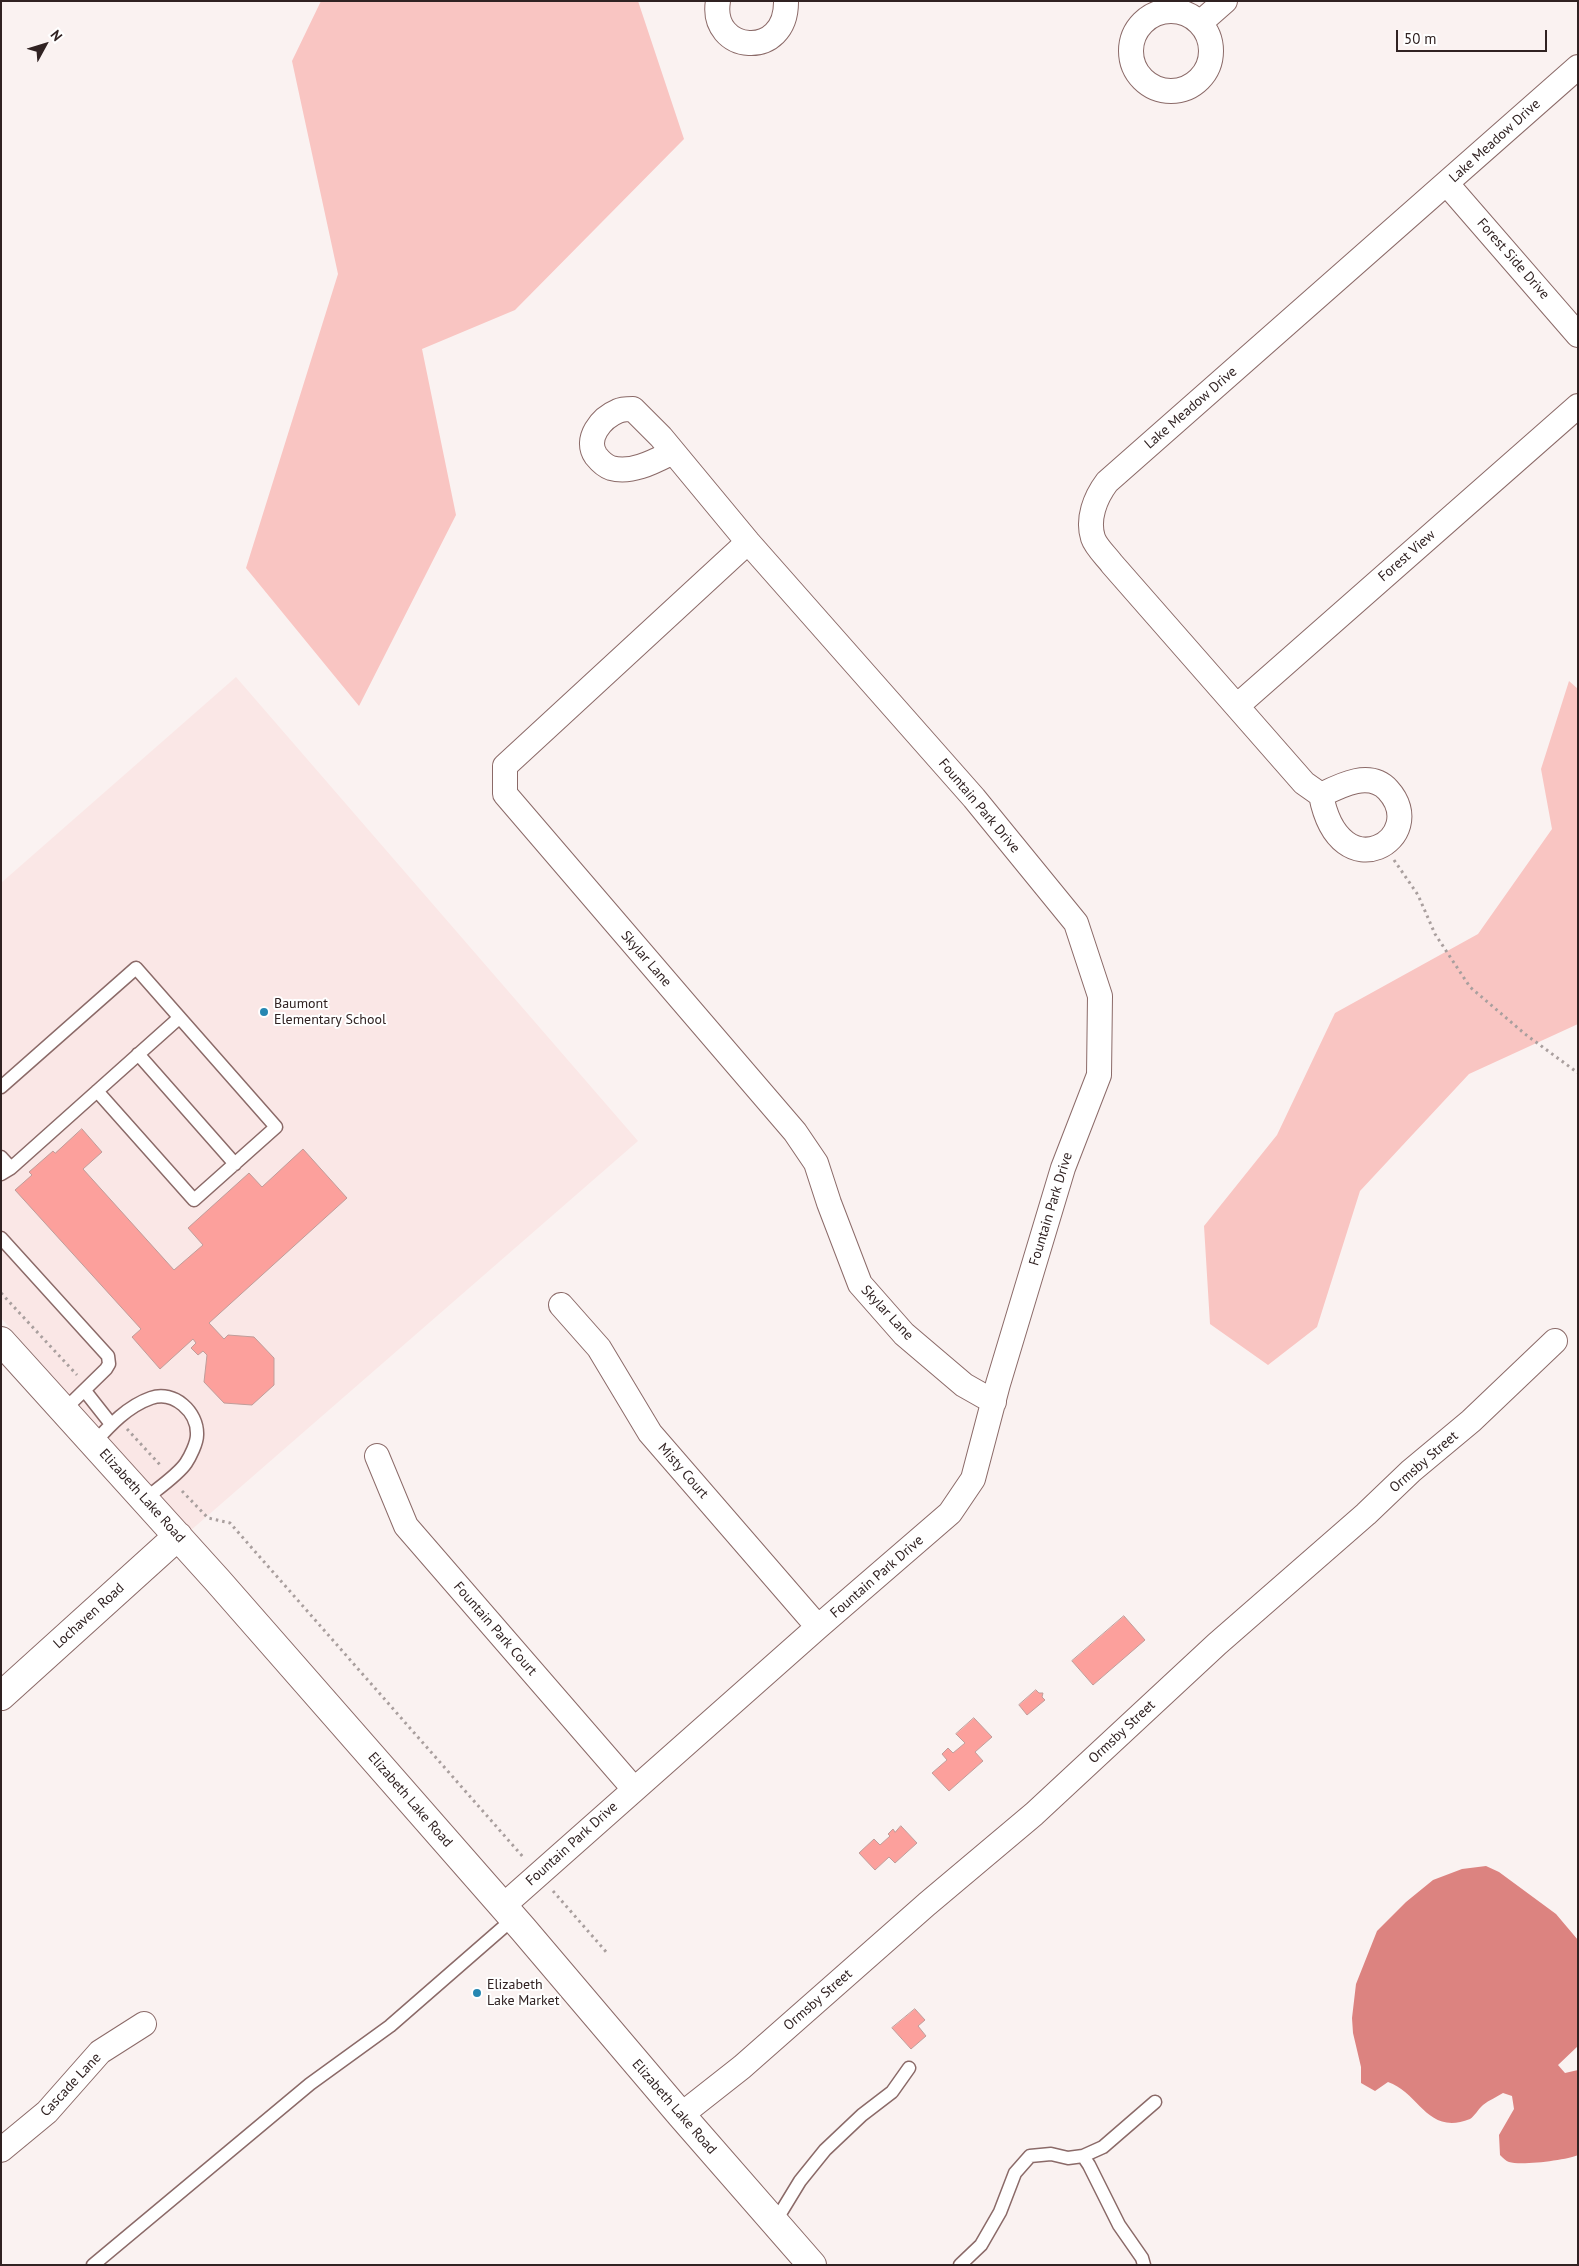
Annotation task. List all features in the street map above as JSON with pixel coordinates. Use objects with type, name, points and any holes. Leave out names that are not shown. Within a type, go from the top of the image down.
[{"type":"street","points":[[718,1],[716,9],[718,21],[725,32],[734,39],[746,43],[758,43],[769,39],[778,31],[784,21],[786,1]]},
{"type":"street","points":[[1200,23],[1225,1]]},
{"type":"street","name":"Lake Meadow Drive","points":[[1321,795],[1304,783],[1112,564],[1094,539],[1091,516],[1099,492],[1107,482],[1578,67]]},
{"type":"street","name":"Forest Side Drive","points":[[1447,184],[1578,335]]},
{"type":"street","name":"Forest View","points":[[1237,706],[1578,406]]},
{"type":"street","name":"Fountain Park Drive","points":[[508,1912],[538,1874],[950,1513],[973,1479],[1063,1168],[1099,1075],[1100,996],[1076,923],[974,798],[748,542],[673,452]]},
{"type":"street","name":"Skylar Lane","points":[[748,542],[505,766],[505,794],[795,1132],[816,1163],[860,1284],[904,1334],[964,1385],[994,1402]]},
{"type":"street","points":[[1359,780],[1374,780],[1387,788],[1395,798],[1400,808],[1400,822],[1393,836],[1384,845],[1365,851],[1348,846],[1331,827],[1324,811],[1321,795],[1343,784],[1359,780]]},
{"type":"street","name":"Misty Court","points":[[561,1305],[599,1348],[650,1433],[818,1627]]},
{"type":"street","name":"Ormsby Street","points":[[681,2115],[742,2067],[927,1904],[1034,1814],[1217,1644],[1366,1514],[1411,1471],[1471,1422],[1555,1340]]},
{"type":"street","name":"Elizabeth Lake Road","points":[[1,1341],[64,1410],[108,1429],[145,1499],[508,1912],[812,2265]]},
{"type":"street","name":"Fountain Park Court","points":[[377,1456],[406,1526],[634,1789]]},
{"type":"street","name":"Lochaven Road","points":[[1,1696],[178,1536]]},
{"type":"street","name":"Cascade Lane","points":[[1,2150],[47,2112],[100,2052],[144,2024]]},
{"type":"lane","points":[[1,1087],[136,968],[276,1127],[194,1200],[96,1091]]},
{"type":"lane","points":[[1,1157],[6,1171],[179,1018]]},
{"type":"lane","points":[[138,1054],[235,1164]]},
{"type":"lane","points":[[1,1238],[108,1356],[109,1364],[106,1369],[64,1410]]},
{"type":"lane","points":[[86,1389],[108,1429],[132,1407],[152,1397],[169,1396],[186,1407],[196,1421],[197,1437],[185,1464],[145,1499]]},
{"type":"lane","points":[[94,2265],[310,2084],[390,2026],[508,1912]]},
{"type":"lane","points":[[775,2222],[800,2181],[825,2150],[862,2115],[892,2092],[909,2068]]},
{"type":"lane","points":[[960,2265],[982,2245],[1000,2212],[1015,2173],[1030,2156],[1051,2154],[1068,2158],[1082,2156],[1103,2147],[1155,2102]]},
{"type":"lane","points":[[1082,2156],[1090,2165],[1119,2225],[1142,2258],[1144,2265]]},
{"type":"path","points":[[1384,845],[1418,895],[1435,934],[1470,987],[1525,1034],[1578,1074]]},
{"type":"path","points":[[1,1293],[86,1389]]},
{"type":"path","points":[[108,1429],[170,1477],[208,1518],[230,1522],[608,1954]]},
{"type":"shaded area","points":[[321,1],[638,1],[684,139],[515,310],[422,349],[456,515],[359,706],[246,568],[338,274],[292,61]]},
{"type":"shaded area","name":"Baumont Elementary School","points":[[236,677],[638,1141],[190,1531],[1,1318],[1,883]]},
{"type":"shaded area","points":[[1569,681],[1578,689],[1578,1024],[1469,1074],[1360,1191],[1317,1327],[1268,1365],[1210,1324],[1204,1226],[1277,1135],[1335,1013],[1478,934],[1552,829],[1541,769]]},
{"type":"shaded area","points":[[1486,1866],[1499,1872],[1556,1914],[1578,1940],[1578,2046],[1558,2065],[1565,2073],[1578,2070],[1578,2155],[1572,2157],[1544,2162],[1515,2163],[1509,2162],[1500,2155],[1499,2135],[1514,2109],[1512,2096],[1503,2093],[1483,2105],[1470,2119],[1455,2123],[1444,2122],[1434,2118],[1399,2087],[1388,2082],[1375,2091],[1361,2083],[1361,2067],[1353,2033],[1352,2018],[1356,1984],[1377,1931],[1406,1902],[1433,1880],[1462,1869]]},
{"type":"building","points":[[82,1129],[102,1152],[83,1169],[174,1270],[203,1245],[188,1228],[249,1173],[262,1187],[303,1149],[347,1198],[209,1323],[224,1339],[228,1335],[254,1337],[274,1358],[274,1385],[252,1405],[224,1403],[204,1382],[207,1355],[203,1351],[198,1355],[191,1348],[196,1343],[193,1339],[160,1369],[132,1337],[141,1329],[15,1190],[32,1175],[29,1172],[53,1151],[55,1153]]},
{"type":"building","points":[[1124,1616],[1145,1640],[1093,1685],[1072,1661]]},
{"type":"building","points":[[1036,1690],[1039,1693],[1043,1693],[1042,1697],[1045,1700],[1027,1715],[1019,1705]]},
{"type":"building","points":[[974,1718],[992,1737],[975,1752],[983,1761],[949,1791],[932,1773],[947,1760],[942,1754],[948,1748],[953,1753],[965,1743],[956,1734]]},
{"type":"building","points":[[901,1826],[917,1843],[895,1863],[889,1857],[875,1870],[859,1853],[874,1839],[880,1845],[890,1836],[888,1834],[893,1829],[895,1832]]},
{"type":"building","points":[[915,2009],[925,2020],[918,2026],[926,2036],[911,2049],[892,2028]]},
{"type":"place","name":"Baumont Elementary School","points":[[264,1012]]},
{"type":"place","name":"Elizabeth Lake Market","points":[[477,1993]]}]
